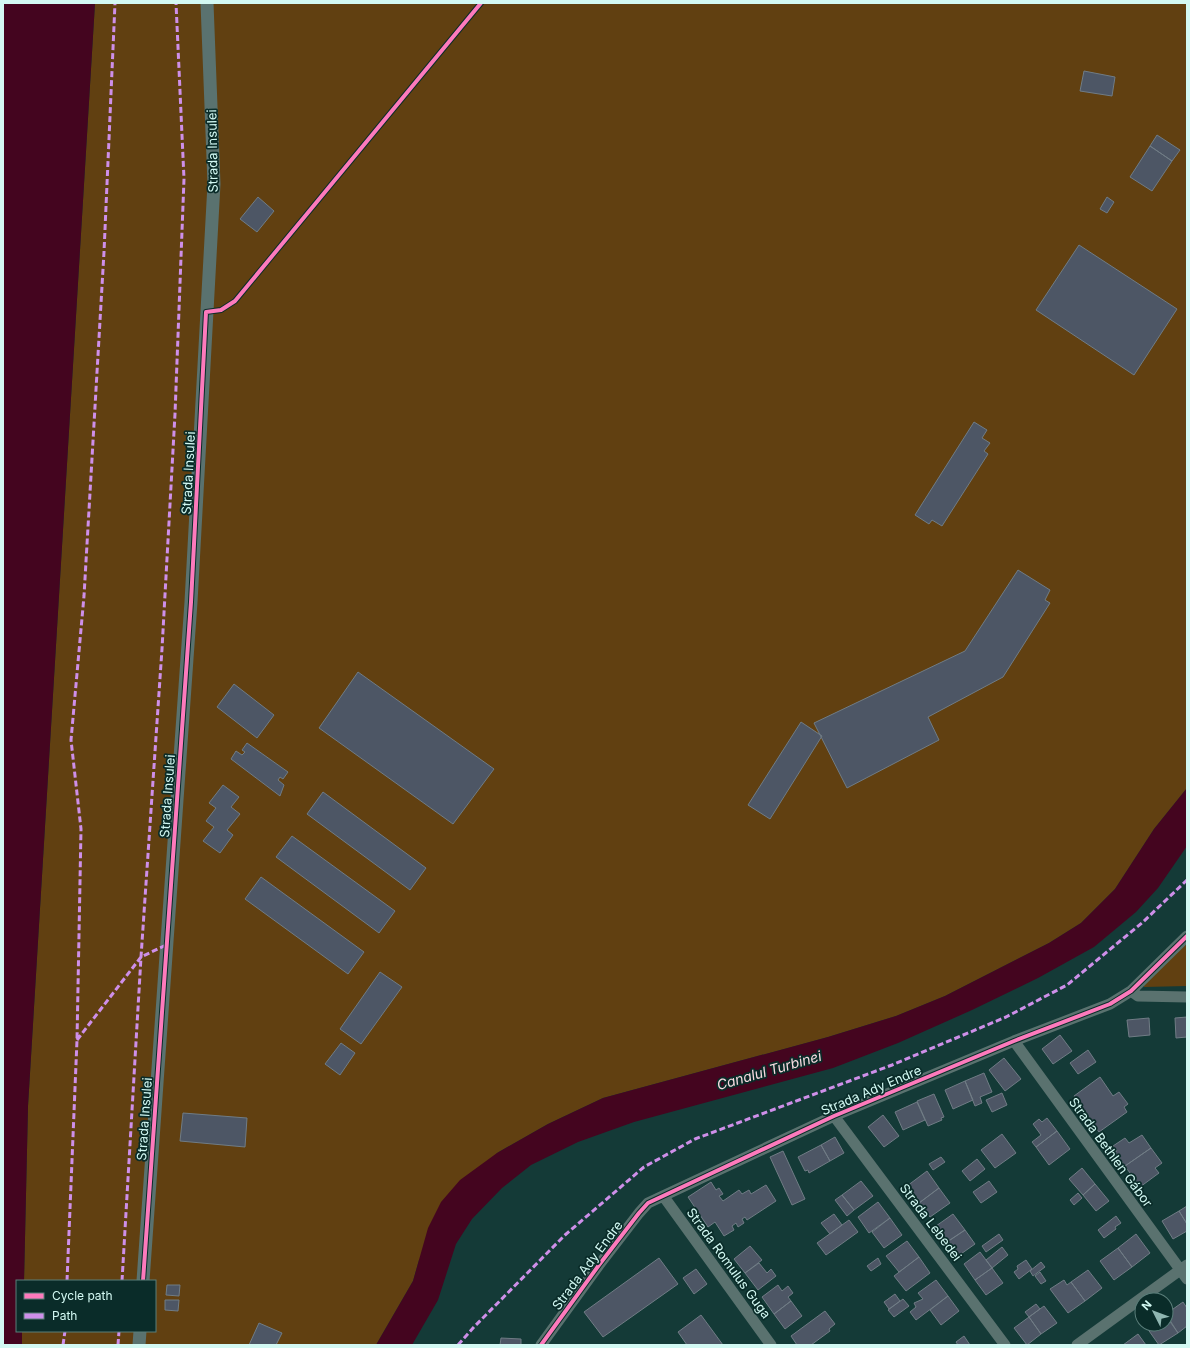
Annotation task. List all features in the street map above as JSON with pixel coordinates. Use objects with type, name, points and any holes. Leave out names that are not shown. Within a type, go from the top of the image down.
[{"type":"street","name":"Strada Insulei","points":[[143,1280],[191,602],[214,184],[207,3]]},
{"type":"street","name":"Strada Ady Endre","points":[[541,1345],[639,1213],[648,1204],[834,1116],[1014,1041],[1110,1004],[1131,991],[1187,936]]},
{"type":"street","points":[[1131,991],[1138,996],[1187,998]]},
{"type":"street","name":"Strada Bethlen Gábor","points":[[1014,1041],[1183,1267],[1187,1279]]},
{"type":"street","name":"Strada Lebedei","points":[[834,1116],[1005,1345]]},
{"type":"street","name":"Strada Romulus Guga","points":[[664,1197],[771,1345]]},
{"type":"street","points":[[1076,1345],[1183,1267]]},
{"type":"street","points":[[139,1345],[140,1332]]},
{"type":"shaded area","points":[[95,3],[1187,3],[1187,788],[1154,829],[1115,889],[1081,923],[1049,943],[945,996],[896,1016],[828,1037],[603,1098],[548,1124],[497,1153],[419,1260],[413,1281],[376,1345],[22,1345],[22,1332],[156,1332],[156,1280],[24,1280],[28,1106]]},
{"type":"shaded area","points":[[1187,940],[1187,986],[1144,987],[1144,984]]},
{"type":"water","points":[[3,3],[95,3],[28,1106],[24,1280],[16,1280],[16,1332],[22,1332],[22,1345],[3,1345]]},
{"type":"water","name":"Canalul Turbinei","points":[[1187,788],[1187,846],[1158,888],[1136,912],[1094,947],[1038,978],[972,1010],[898,1043],[833,1068],[634,1122],[578,1142],[531,1165],[502,1188],[472,1219],[456,1244],[438,1300],[412,1345],[376,1345],[413,1281],[428,1228],[441,1202],[460,1180],[497,1153],[548,1124],[603,1098],[828,1037],[896,1016],[945,996],[1049,943],[1081,923],[1115,889],[1154,829]]},
{"type":"building","points":[[1084,71],[1115,77],[1112,96],[1080,91]]},
{"type":"building","points":[[1157,135],[1180,150],[1172,161],[1150,146]]},
{"type":"building","points":[[1150,146],[1172,161],[1152,191],[1130,177]]},
{"type":"building","points":[[258,197],[274,211],[257,232],[240,219]]},
{"type":"building","points":[[1107,197],[1114,202],[1107,213],[1100,209]]},
{"type":"building","points":[[1079,245],[1177,309],[1134,375],[1036,310]]},
{"type":"building","points":[[974,422],[987,430],[982,438],[990,443],[984,451],[988,454],[942,526],[932,520],[929,524],[915,515]]},
{"type":"building","points":[[1018,570],[1050,590],[1045,600],[1050,603],[1003,677],[928,717],[939,740],[847,788],[814,723],[965,651]]},
{"type":"building","points":[[358,672],[494,769],[453,824],[319,728]]},
{"type":"building","points":[[234,684],[274,715],[257,738],[217,707]]},
{"type":"building","points":[[801,722],[822,736],[770,819],[748,805]]},
{"type":"building","points":[[247,743],[288,772],[283,779],[280,777],[278,780],[284,785],[280,796],[231,759],[236,751],[242,755],[245,752],[242,750]]},
{"type":"building","points":[[223,785],[239,797],[231,807],[240,814],[227,830],[233,835],[220,853],[203,841],[214,827],[206,821],[216,808],[209,803]]},
{"type":"building","points":[[323,792],[426,868],[410,890],[307,814]]},
{"type":"building","points":[[292,836],[395,911],[379,933],[276,857]]},
{"type":"building","points":[[261,877],[364,952],[348,974],[245,899]]},
{"type":"building","points":[[380,972],[402,987],[361,1044],[340,1029]]},
{"type":"building","points":[[1187,1017],[1187,1037],[1176,1038],[1175,1018]]},
{"type":"building","points":[[1149,1018],[1150,1035],[1129,1037],[1127,1020]]},
{"type":"building","points":[[1060,1035],[1072,1051],[1053,1064],[1042,1049]]},
{"type":"building","points":[[341,1043],[355,1053],[340,1075],[325,1064]]},
{"type":"building","points":[[1088,1050],[1096,1062],[1078,1074],[1070,1063]]},
{"type":"building","points":[[1004,1058],[1021,1079],[1005,1091],[989,1070]]},
{"type":"building","points":[[984,1073],[992,1092],[980,1097],[982,1103],[975,1106],[965,1081]]},
{"type":"building","points":[[1100,1077],[1113,1096],[1119,1092],[1128,1104],[1124,1107],[1127,1112],[1099,1132],[1084,1114],[1086,1113],[1074,1096]]},
{"type":"building","points":[[965,1081],[973,1100],[953,1109],[945,1090]]},
{"type":"building","points":[[1002,1093],[1007,1105],[992,1112],[986,1100]]},
{"type":"building","points":[[934,1094],[944,1117],[941,1118],[942,1120],[928,1126],[917,1101]]},
{"type":"building","points":[[917,1102],[925,1120],[903,1130],[895,1112]]},
{"type":"building","points":[[183,1113],[247,1118],[245,1147],[180,1141]]},
{"type":"building","points":[[883,1115],[899,1136],[884,1147],[868,1127]]},
{"type":"building","points":[[1047,1118],[1057,1131],[1036,1147],[1032,1142],[1041,1135],[1033,1124],[1039,1119],[1042,1122]]},
{"type":"building","points":[[1057,1131],[1070,1149],[1049,1165],[1036,1147]]},
{"type":"building","points":[[1002,1134],[1016,1153],[995,1168],[981,1150]]},
{"type":"building","points":[[1142,1135],[1151,1148],[1125,1166],[1115,1152],[1117,1151],[1113,1146],[1125,1138],[1129,1143]]},
{"type":"building","points":[[835,1137],[844,1153],[830,1161],[821,1145]]},
{"type":"building","points":[[821,1145],[830,1161],[809,1173],[808,1170],[805,1171],[798,1157]]},
{"type":"building","points":[[1151,1148],[1162,1163],[1155,1168],[1159,1173],[1140,1187],[1125,1166]]},
{"type":"building","points":[[783,1151],[805,1199],[792,1205],[770,1157]]},
{"type":"building","points":[[941,1157],[945,1162],[933,1170],[929,1164]]},
{"type":"building","points":[[977,1159],[985,1169],[970,1181],[962,1171]]},
{"type":"building","points":[[1082,1168],[1095,1184],[1083,1195],[1069,1179]]},
{"type":"building","points":[[927,1171],[939,1188],[919,1203],[907,1186]]},
{"type":"building","points":[[861,1181],[873,1196],[854,1210],[842,1195]]},
{"type":"building","points":[[989,1181],[997,1192],[981,1203],[973,1192]]},
{"type":"building","points":[[711,1182],[716,1190],[719,1188],[723,1194],[719,1196],[723,1201],[739,1190],[742,1194],[749,1190],[751,1194],[766,1185],[776,1201],[747,1220],[745,1217],[742,1219],[744,1223],[738,1227],[736,1223],[732,1226],[734,1230],[724,1236],[715,1222],[708,1227],[688,1197]]},
{"type":"building","points":[[1095,1184],[1109,1201],[1096,1211],[1083,1195]]},
{"type":"building","points":[[939,1188],[950,1203],[930,1217],[919,1203]]},
{"type":"building","points":[[1078,1193],[1082,1198],[1074,1205],[1070,1200]]},
{"type":"building","points":[[842,1195],[854,1210],[847,1216],[835,1200]]},
{"type":"building","points":[[878,1202],[890,1218],[869,1233],[858,1217]]},
{"type":"building","points":[[1187,1206],[1187,1224],[1179,1211]]},
{"type":"building","points":[[1179,1211],[1187,1224],[1187,1231],[1173,1239],[1162,1221]]},
{"type":"building","points":[[834,1214],[842,1225],[830,1234],[821,1223]]},
{"type":"building","points":[[953,1214],[965,1230],[947,1242],[936,1226]]},
{"type":"building","points":[[1116,1216],[1121,1223],[1104,1238],[1098,1230]]},
{"type":"building","points":[[890,1218],[902,1235],[884,1248],[872,1232]]},
{"type":"building","points":[[849,1220],[858,1232],[826,1255],[817,1243]]},
{"type":"building","points":[[965,1230],[975,1244],[958,1256],[947,1242]]},
{"type":"building","points":[[999,1234],[1003,1240],[986,1252],[982,1246]]},
{"type":"building","points":[[1136,1234],[1150,1253],[1132,1267],[1118,1248]]},
{"type":"building","points":[[907,1241],[919,1257],[899,1272],[886,1256]]},
{"type":"building","points":[[750,1246],[762,1260],[745,1273],[734,1259]]},
{"type":"building","points":[[1002,1247],[1008,1255],[992,1268],[986,1260]]},
{"type":"building","points":[[1118,1248],[1132,1267],[1114,1280],[1100,1261]]},
{"type":"building","points":[[980,1252],[992,1268],[975,1280],[964,1264]]},
{"type":"building","points":[[919,1257],[930,1273],[906,1291],[894,1276]]},
{"type":"building","points":[[659,1258],[678,1284],[603,1337],[584,1312]]},
{"type":"building","points":[[878,1258],[881,1264],[871,1271],[867,1266]]},
{"type":"building","points":[[1026,1260],[1032,1269],[1019,1279],[1014,1272],[1018,1269],[1017,1266]]},
{"type":"building","points":[[1041,1262],[1045,1267],[1033,1276],[1030,1271]]},
{"type":"building","points":[[759,1263],[767,1273],[771,1269],[776,1276],[758,1290],[745,1273]]},
{"type":"building","points":[[992,1268],[1003,1283],[986,1295],[975,1280]]},
{"type":"building","points":[[696,1269],[707,1284],[694,1294],[683,1278]]},
{"type":"building","points":[[1088,1270],[1102,1288],[1085,1301],[1071,1282]]},
{"type":"building","points":[[1040,1272],[1046,1281],[1041,1284],[1035,1276]]},
{"type":"building","points":[[936,1280],[948,1296],[916,1320],[910,1312],[916,1307],[914,1303],[923,1299],[918,1293]]},
{"type":"building","points":[[1064,1280],[1067,1285],[1071,1282],[1085,1301],[1068,1313],[1050,1289]]},
{"type":"building","points":[[167,1285],[180,1285],[179,1296],[166,1295]]},
{"type":"building","points":[[778,1285],[782,1291],[788,1286],[793,1293],[788,1297],[791,1301],[774,1314],[762,1297]]},
{"type":"building","points":[[895,1294],[900,1301],[889,1309],[884,1302]]},
{"type":"building","points":[[948,1296],[959,1311],[941,1325],[930,1310]]},
{"type":"building","points":[[903,1299],[909,1306],[894,1317],[888,1310]]},
{"type":"building","points":[[165,1300],[179,1300],[178,1311],[165,1310]]},
{"type":"building","points":[[791,1301],[802,1316],[785,1329],[774,1314]]},
{"type":"building","points":[[1183,1302],[1187,1308],[1187,1326],[1178,1333],[1174,1327],[1174,1308]]},
{"type":"building","points":[[1036,1304],[1040,1309],[1029,1317],[1025,1312]]},
{"type":"building","points":[[1044,1306],[1057,1323],[1041,1334],[1029,1317]]},
{"type":"building","points":[[825,1311],[835,1324],[829,1329],[830,1331],[811,1345],[797,1345],[791,1336]]},
{"type":"building","points":[[701,1315],[723,1345],[687,1345],[678,1332]]},
{"type":"building","points":[[1029,1317],[1041,1334],[1027,1345],[1014,1328]]},
{"type":"building","points":[[259,1323],[282,1333],[276,1345],[249,1345]]},
{"type":"building","points":[[1174,1327],[1178,1333],[1159,1345],[1150,1332],[1174,1332]]},
{"type":"building","points":[[1138,1334],[1146,1345],[1123,1345]]},
{"type":"building","points":[[964,1336],[970,1345],[958,1345],[956,1342]]},
{"type":"building","points":[[501,1338],[521,1339],[521,1345],[500,1345]]},
{"type":"marked path","points":[[67,1280],[77,1040],[81,829],[71,740],[84,596],[104,252],[115,3]]},
{"type":"marked path","points":[[122,1280],[141,957],[162,649],[175,414],[184,179],[176,3]]},
{"type":"marked path","points":[[458,1345],[565,1235],[644,1167],[695,1139],[892,1065],[1006,1017],[1067,985],[1143,922],[1187,880]]},
{"type":"marked path","points":[[77,1040],[141,957],[166,945]]},
{"type":"marked path","points":[[63,1345],[65,1332]]},
{"type":"marked path","points":[[118,1345],[119,1332]]},
{"type":"cycle path","points":[[143,1280],[191,602],[206,312],[221,310],[235,301],[481,3]]},
{"type":"cycle path","points":[[541,1345],[599,1265],[648,1203],[834,1116],[1014,1041],[1110,1004],[1131,991],[1187,936]]}]
